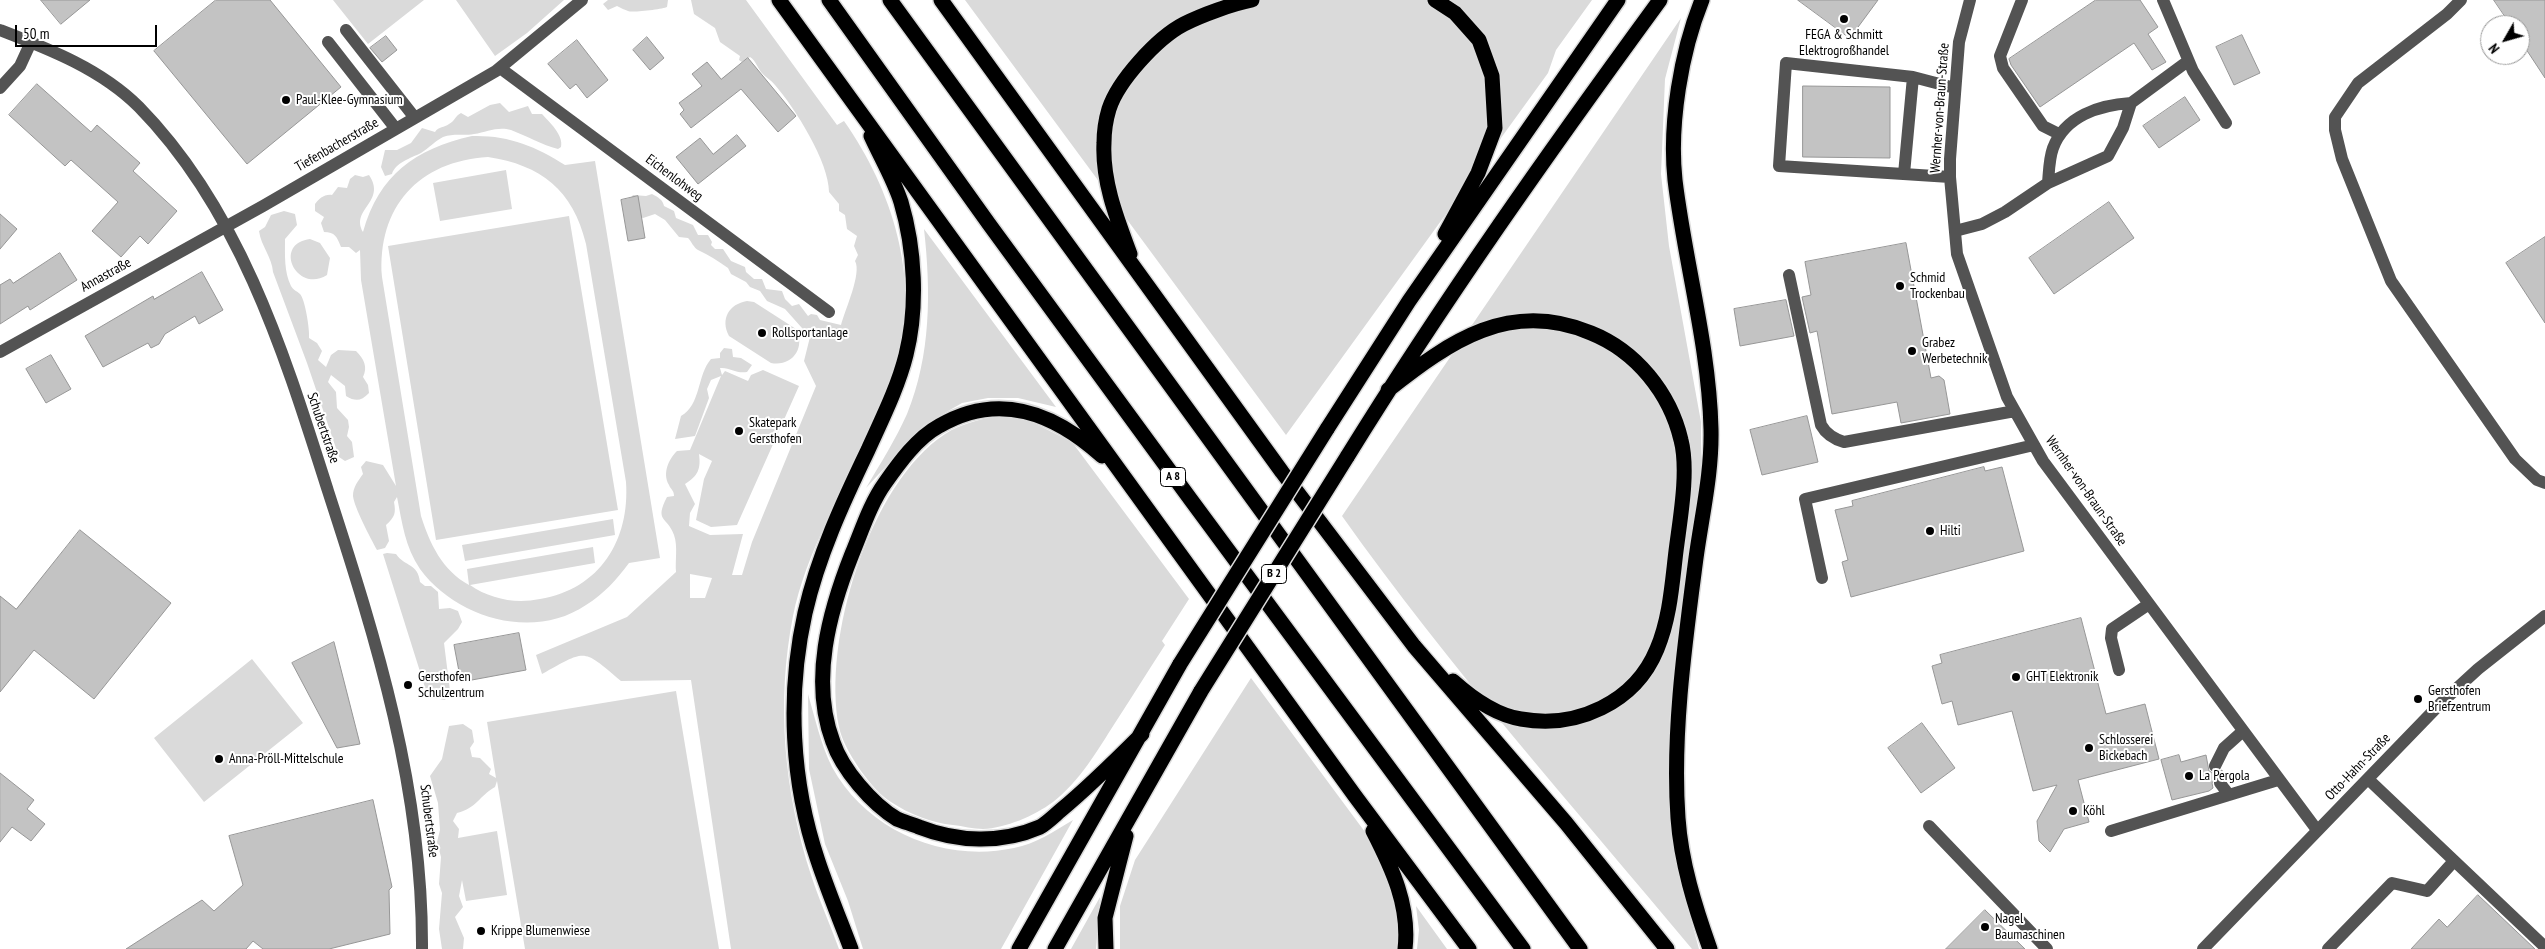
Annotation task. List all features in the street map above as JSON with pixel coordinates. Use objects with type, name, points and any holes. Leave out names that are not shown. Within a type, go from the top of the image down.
[{"type":"highway","points":[[779,0],[857,105],[1355,796],[1469,949]]},
{"type":"highway","name":"A 8","points":[[829,0],[989,224],[1523,949]]},
{"type":"highway","points":[[890,0],[1580,949]]},
{"type":"highway","points":[[940,0],[1282,472],[1414,646],[1566,823],[1666,949]]},
{"type":"highway","points":[[1138,274],[1118,222],[1106,181],[1104,144],[1109,108],[1132,70],[1162,40],[1183,24],[1252,0]]},
{"type":"highway","points":[[1409,301],[1478,173],[1495,128],[1492,76],[1479,40],[1455,13],[1435,0]]},
{"type":"highway","points":[[1019,949],[1180,664],[1327,429],[1409,301],[1618,0]]},
{"type":"highway","points":[[1388,390],[1511,207],[1660,0]]},
{"type":"highway","points":[[1702,0],[1681,73],[1675,126],[1675,177],[1707,378],[1711,429],[1709,483],[1697,552],[1683,674],[1678,746],[1678,818],[1687,873],[1710,949]]},
{"type":"highway","points":[[851,949],[817,860],[806,817],[798,778],[793,714],[797,660],[805,613],[819,560],[886,411],[906,355],[913,303],[911,255],[900,202],[857,105]]},
{"type":"highway","points":[[1388,390],[1430,357],[1467,337],[1492,327],[1516,321],[1546,320],[1573,325],[1603,338],[1632,357],[1654,380],[1671,410],[1682,441],[1683,477],[1668,617],[1656,651],[1638,680],[1612,703],[1586,715],[1554,722],[1520,719],[1488,707],[1468,694],[1414,646]]},
{"type":"highway","name":"B 2","points":[[1055,949],[1201,691],[1388,390]]},
{"type":"highway","points":[[1129,483],[1111,464],[1055,421],[1016,409],[975,411],[937,426],[907,454],[884,484],[869,512],[842,579],[826,636],[822,694],[833,743],[859,786],[897,818],[943,837],[993,840],[1041,826],[1084,791],[1142,734]]},
{"type":"highway","points":[[1355,796],[1398,887],[1405,918],[1405,949]]},
{"type":"highway","points":[[1106,949],[1105,918],[1108,897],[1132,812]]},
{"type":"street","name":"Tiefenbacherstraße","points":[[227,226],[500,68],[582,0]]},
{"type":"street","name":"Wernher-von-Braun-Straße","points":[[1970,0],[1958,42],[1950,177],[1957,254],[2007,397],[2043,461],[2278,780],[2317,830]]},
{"type":"street","points":[[2022,0],[2000,56],[2003,68],[2043,126],[2059,134]]},
{"type":"street","points":[[2163,0],[2188,60],[2226,123]]},
{"type":"street","points":[[2461,0],[2447,14],[2358,83],[2335,117],[2335,130],[2342,159],[2391,281],[2515,459],[2537,480],[2545,483]]},
{"type":"street","name":"Schubertstraße","points":[[0,30],[31,42],[94,72],[137,106],[198,178],[227,226],[278,345],[293,387],[348,550],[388,689],[404,757],[417,834],[421,888],[422,949]]},
{"type":"street","points":[[346,30],[415,118]]},
{"type":"street","points":[[0,88],[20,66],[31,42]]},
{"type":"street","points":[[328,42],[396,129]]},
{"type":"street","points":[[2048,183],[2052,150],[2059,134],[2081,115],[2106,104],[2131,103],[2188,60]]},
{"type":"street","points":[[1950,177],[1779,166],[1786,63],[1913,77],[1955,88]]},
{"type":"street","name":"Eichenlohweg","points":[[500,68],[830,312]]},
{"type":"street","points":[[1904,174],[1913,77]]},
{"type":"street","points":[[1955,231],[1982,224],[2048,183],[2108,156],[2123,128],[2131,103]]},
{"type":"street","name":"Annastraße","points":[[0,352],[227,226]]},
{"type":"street","points":[[1789,275],[1821,425],[1825,432],[1836,440],[1844,442],[2015,411]]},
{"type":"street","points":[[1822,578],[1804,499],[2034,445]]},
{"type":"street","points":[[2119,670],[2111,638],[2112,629],[2149,604]]},
{"type":"street","name":"Otto-Hahn-Straße","points":[[2203,949],[2449,695],[2478,669],[2545,616]]},
{"type":"street","points":[[2215,766],[2224,748],[2242,731]]},
{"type":"street","points":[[2368,779],[2545,946]]},
{"type":"street","points":[[2111,831],[2278,780]]},
{"type":"street","points":[[2220,783],[2229,795]]},
{"type":"street","points":[[1929,826],[2048,949]]},
{"type":"street","points":[[2328,949],[2392,883],[2427,891],[2454,861]]},
{"type":"shaded area","points":[[333,0],[424,0],[368,44]]},
{"type":"shaded area","points":[[456,0],[564,0],[527,33],[495,56]]},
{"type":"shaded area","points":[[608,0],[668,0],[667,7],[635,12],[617,6],[608,10],[603,4]]},
{"type":"shaded area","points":[[691,0],[746,0],[837,125],[844,121],[861,148],[876,176],[888,205],[897,235],[903,266],[906,297],[899,361],[875,424],[824,527],[806,570],[793,616],[785,681],[786,747],[794,811],[817,894],[839,949],[731,949],[691,680],[621,681],[599,662],[584,656],[568,660],[542,674],[536,655],[627,617],[676,572],[675,539],[662,515],[663,505],[667,497],[674,496],[667,480],[666,471],[671,458],[677,451],[690,450],[721,376],[711,380],[707,389],[709,398],[695,436],[675,439],[681,416],[692,405],[703,373],[711,359],[720,358],[720,353],[724,348],[732,349],[733,357],[741,358],[752,365],[747,372],[720,368],[722,375],[725,371],[748,381],[751,375],[763,370],[799,386],[737,525],[711,527],[696,520],[704,479],[712,461],[699,454],[698,472],[685,484],[695,504],[690,513],[689,526],[710,535],[743,534],[732,575],[742,575],[752,542],[816,386],[804,361],[810,337],[785,309],[767,301],[760,291],[750,287],[746,282],[731,274],[728,268],[697,249],[688,238],[679,237],[665,220],[655,214],[643,218],[636,216],[629,200],[633,195],[646,196],[652,194],[658,198],[663,202],[664,206],[674,211],[676,218],[693,225],[698,235],[708,235],[712,242],[711,245],[715,249],[723,249],[731,261],[745,267],[746,272],[754,279],[762,279],[766,289],[782,291],[785,299],[792,306],[799,304],[808,316],[811,314],[817,315],[820,320],[841,325],[855,283],[857,267],[855,261],[858,255],[854,246],[857,236],[847,229],[845,215],[839,211],[839,204],[829,192],[828,180],[810,136],[792,107],[773,83],[761,72],[755,62],[750,57],[742,62],[739,60],[740,56],[720,42],[715,28],[694,14]],"holes":[[[690,574],[712,578],[705,598],[690,598]]]},
{"type":"shaded area","points":[[965,0],[1592,0],[1556,50],[1548,73],[1286,435]]},
{"type":"shaded area","points":[[1681,18],[1665,79],[1661,174],[1669,246],[1701,422],[1701,479],[1681,652],[1669,722],[1672,823],[1678,872],[1699,949],[1692,949],[1468,682],[1342,516]]},
{"type":"shaded area","points":[[500,103],[509,112],[528,106],[532,114],[542,114],[558,133],[561,147],[558,149],[506,129],[470,135],[451,135],[443,137],[421,153],[400,164],[392,174],[385,176],[381,167],[385,150],[397,150],[411,143],[422,128],[435,132],[451,123],[461,113],[468,117],[490,105]]},
{"type":"shaded area","points":[[472,136],[498,137],[532,147],[565,165],[595,161],[660,558],[629,563],[610,586],[593,601],[565,616],[543,621],[520,622],[497,619],[474,611],[454,600],[435,586],[420,569],[411,552],[397,497],[394,502],[394,515],[386,525],[389,541],[385,548],[377,550],[359,515],[353,496],[355,487],[363,474],[361,467],[366,461],[383,465],[396,486],[361,280],[360,250],[356,253],[349,247],[341,247],[335,236],[324,232],[321,223],[324,217],[315,211],[315,204],[324,196],[332,195],[338,187],[347,188],[350,179],[355,175],[363,177],[369,175],[374,192],[361,217],[360,224],[363,232],[370,212],[389,180],[417,157],[433,148]],"holes":[[[488,157],[524,166],[552,183],[573,209],[580,225],[586,244],[626,482],[626,503],[623,523],[616,542],[607,558],[595,573],[579,585],[561,593],[540,599],[521,601],[494,597],[470,585],[595,563],[593,547],[467,569],[469,585],[451,572],[444,564],[428,536],[421,516],[382,277],[382,252],[387,229],[395,209],[407,192],[423,178],[463,160]]]},
{"type":"shaded area","points":[[506,170],[512,209],[440,221],[433,183]]},
{"type":"shaded area","points":[[284,211],[295,214],[297,225],[285,239],[287,275],[292,287],[300,294],[304,302],[309,338],[317,343],[322,351],[318,360],[326,367],[331,355],[338,350],[356,351],[364,363],[363,377],[368,385],[369,393],[363,398],[356,400],[346,396],[345,386],[331,375],[328,382],[336,392],[337,408],[348,420],[347,436],[352,442],[354,457],[345,461],[339,457],[273,272],[271,261],[260,236],[259,231],[265,227],[271,215]]},
{"type":"shaded area","points":[[569,216],[618,510],[436,540],[388,246]]},
{"type":"shaded area","points":[[924,229],[1056,407],[1018,398],[988,398],[962,403],[924,425],[866,488],[907,414],[921,369],[925,346],[928,300]]},
{"type":"shaded area","points":[[310,239],[320,243],[330,258],[327,275],[316,279],[306,278],[298,273],[293,266],[291,258],[292,249],[299,243]]},
{"type":"shaded area","name":"Rollsportanlage","points":[[747,301],[754,302],[796,329],[799,336],[798,349],[791,359],[785,362],[771,363],[729,336],[725,324],[728,313],[735,305]]},
{"type":"shaded area","points":[[996,416],[1026,419],[1072,442],[1189,599],[1162,641],[1165,645],[1095,755],[1072,785],[1053,802],[1029,816],[1010,824],[979,829],[929,820],[905,810],[883,797],[859,769],[846,746],[839,727],[836,692],[838,652],[845,610],[857,567],[874,526],[894,489],[918,457],[945,434],[963,425]]},
{"type":"shaded area","points":[[613,519],[615,535],[465,561],[462,545]]},
{"type":"shaded area","points":[[383,554],[396,554],[417,571],[420,582],[425,586],[431,586],[438,592],[439,609],[450,608],[458,611],[462,622],[458,629],[444,643],[450,691],[445,700],[428,697]]},
{"type":"shaded area","points":[[252,659],[303,723],[204,802],[154,738]]},
{"type":"shaded area","points":[[1251,678],[1365,832],[1392,872],[1401,949],[1120,949],[1120,906],[1135,860]]},
{"type":"shaded area","points":[[676,691],[719,949],[525,949],[497,781],[495,787],[474,805],[457,813],[453,821],[459,829],[458,838],[497,831],[507,895],[466,901],[462,880],[459,896],[463,907],[455,917],[464,938],[463,949],[442,949],[439,929],[442,893],[439,884],[441,857],[437,842],[440,830],[438,803],[430,776],[442,759],[449,726],[463,724],[472,730],[474,742],[470,748],[472,757],[480,758],[491,769],[489,774],[496,778],[487,722]]},
{"type":"shaded area","points":[[808,694],[828,759],[847,789],[865,809],[887,825],[910,837],[935,846],[961,851],[988,851],[1022,846],[1045,837],[1073,820],[1001,949],[863,949],[848,901],[825,844],[809,769]]},
{"type":"shaded area","points":[[1100,897],[1096,949],[1071,949]]},
{"type":"shaded area","points":[[1416,906],[1447,949],[1417,949],[1419,930]]},
{"type":"building","points":[[41,0],[90,0],[61,24]]},
{"type":"building","points":[[216,0],[270,0],[341,87],[247,164],[154,51]]},
{"type":"building","name":"FEGA & Schmitt Elektrogroßhandel","points":[[1798,0],[1878,0],[1850,38]]},
{"type":"building","points":[[2096,0],[2140,0],[2158,27],[2148,34],[2166,62],[2152,70],[2134,43],[2040,107],[2011,65],[2009,59]]},
{"type":"building","points":[[2494,0],[2545,0],[2545,78],[2530,55],[2530,15],[2504,15]]},
{"type":"building","points":[[2242,35],[2260,73],[2234,85],[2216,47]]},
{"type":"building","points":[[386,36],[397,50],[382,62],[370,48]]},
{"type":"building","points":[[647,37],[664,58],[650,70],[633,50]]},
{"type":"building","points":[[577,40],[608,80],[587,98],[576,84],[570,89],[548,64]]},
{"type":"building","points":[[748,58],[796,116],[778,132],[741,89],[691,128],[680,114],[684,110],[679,103],[702,86],[692,74],[707,62],[721,79]]},
{"type":"building","points":[[37,84],[91,132],[97,125],[140,163],[133,171],[177,211],[148,244],[140,236],[121,257],[92,231],[118,202],[71,160],[65,166],[9,115]]},
{"type":"building","points":[[1803,86],[1890,87],[1890,158],[1803,157]]},
{"type":"building","points":[[2185,97],[2200,120],[2159,148],[2143,126]]},
{"type":"building","points":[[737,135],[746,146],[698,184],[676,157],[700,138],[713,154]]},
{"type":"building","points":[[638,196],[645,238],[628,241],[621,200]]},
{"type":"building","points":[[2109,202],[2134,238],[2054,294],[2029,258]]},
{"type":"building","points":[[0,214],[17,229],[0,249]]},
{"type":"building","points":[[2545,237],[2545,323],[2506,263]]},
{"type":"building","points":[[1906,243],[1931,378],[1939,376],[1944,380],[1950,414],[1901,423],[1897,402],[1832,414],[1817,331],[1810,333],[1802,297],[1811,295],[1805,262]]},
{"type":"building","points":[[60,253],[77,280],[30,310],[28,306],[0,324],[0,285],[10,279],[13,283]]},
{"type":"building","points":[[202,272],[223,310],[199,324],[195,316],[165,334],[159,344],[151,348],[148,343],[103,367],[85,336],[153,296],[154,299]]},
{"type":"building","points":[[1786,300],[1794,336],[1740,346],[1734,309]]},
{"type":"building","points":[[51,355],[71,389],[46,403],[26,369]]},
{"type":"building","points":[[1807,416],[1818,462],[1762,475],[1750,430]]},
{"type":"building","name":"Hilti","points":[[1984,467],[1985,471],[2002,467],[2024,551],[1851,597],[1842,562],[1848,560],[1835,510],[1853,506],[1852,501]]},
{"type":"building","points":[[80,530],[171,603],[94,699],[34,650],[0,692],[0,596],[16,609]]},
{"type":"building","points":[[2081,618],[2106,714],[2145,704],[2159,759],[2078,780],[2089,822],[2064,829],[2050,852],[2039,841],[2037,821],[2057,785],[2033,791],[2012,711],[1958,725],[1952,701],[1942,704],[1932,666],[1942,663],[1940,655]]},
{"type":"building","points":[[519,633],[526,670],[461,682],[454,645]]},
{"type":"building","points":[[334,642],[360,744],[337,748],[292,663]]},
{"type":"building","points":[[1922,723],[1955,768],[1921,793],[1888,748]]},
{"type":"building","name":"La Pergola","points":[[2179,755],[2181,762],[2206,755],[2209,771],[2215,774],[2222,770],[2223,775],[2215,777],[2212,783],[2213,788],[2209,791],[2172,800],[2161,760]]},
{"type":"building","points":[[0,773],[34,800],[27,809],[45,824],[31,841],[12,827],[0,842]]},
{"type":"building","points":[[373,800],[392,887],[389,890],[390,934],[329,949],[263,949],[253,941],[246,949],[126,949],[202,900],[214,911],[243,885],[229,836]]},
{"type":"building","points":[[2478,895],[2535,949],[2411,949],[2439,919],[2447,927]]},
{"type":"building","name":"Nagel Baumaschinen","points":[[1985,910],[2025,949],[1946,949]]},
{"type":"place","name":"FEGA & Schmitt Elektrogroßhandel","points":[[1844,19]]},
{"type":"place","name":"Paul-Klee-Gymnasium","points":[[286,100]]},
{"type":"place","name":"Schmid Trockenbau","points":[[1900,286]]},
{"type":"place","name":"Rollsportanlage","points":[[762,333]]},
{"type":"place","name":"Grabez Werbetechnik","points":[[1912,351]]},
{"type":"place","name":"Skatepark Gersthofen","points":[[739,431]]},
{"type":"place","name":"Hilti","points":[[1930,531]]},
{"type":"place","name":"GHT Elektronik","points":[[2016,677]]},
{"type":"place","name":"Gersthofen Schulzentrum","points":[[408,685]]},
{"type":"place","name":"Gersthofen Briefzentrum","points":[[2418,699]]},
{"type":"place","name":"Schlosserei Bickebach","points":[[2089,748]]},
{"type":"place","name":"Anna-Pröll-Mittelschule","points":[[219,759]]},
{"type":"place","name":"La Pergola","points":[[2189,776]]},
{"type":"place","name":"Köhl","points":[[2073,811]]},
{"type":"place","name":"Nagel Baumaschinen","points":[[1985,927]]},
{"type":"place","name":"Krippe Blumenwiese","points":[[481,931]]}]
